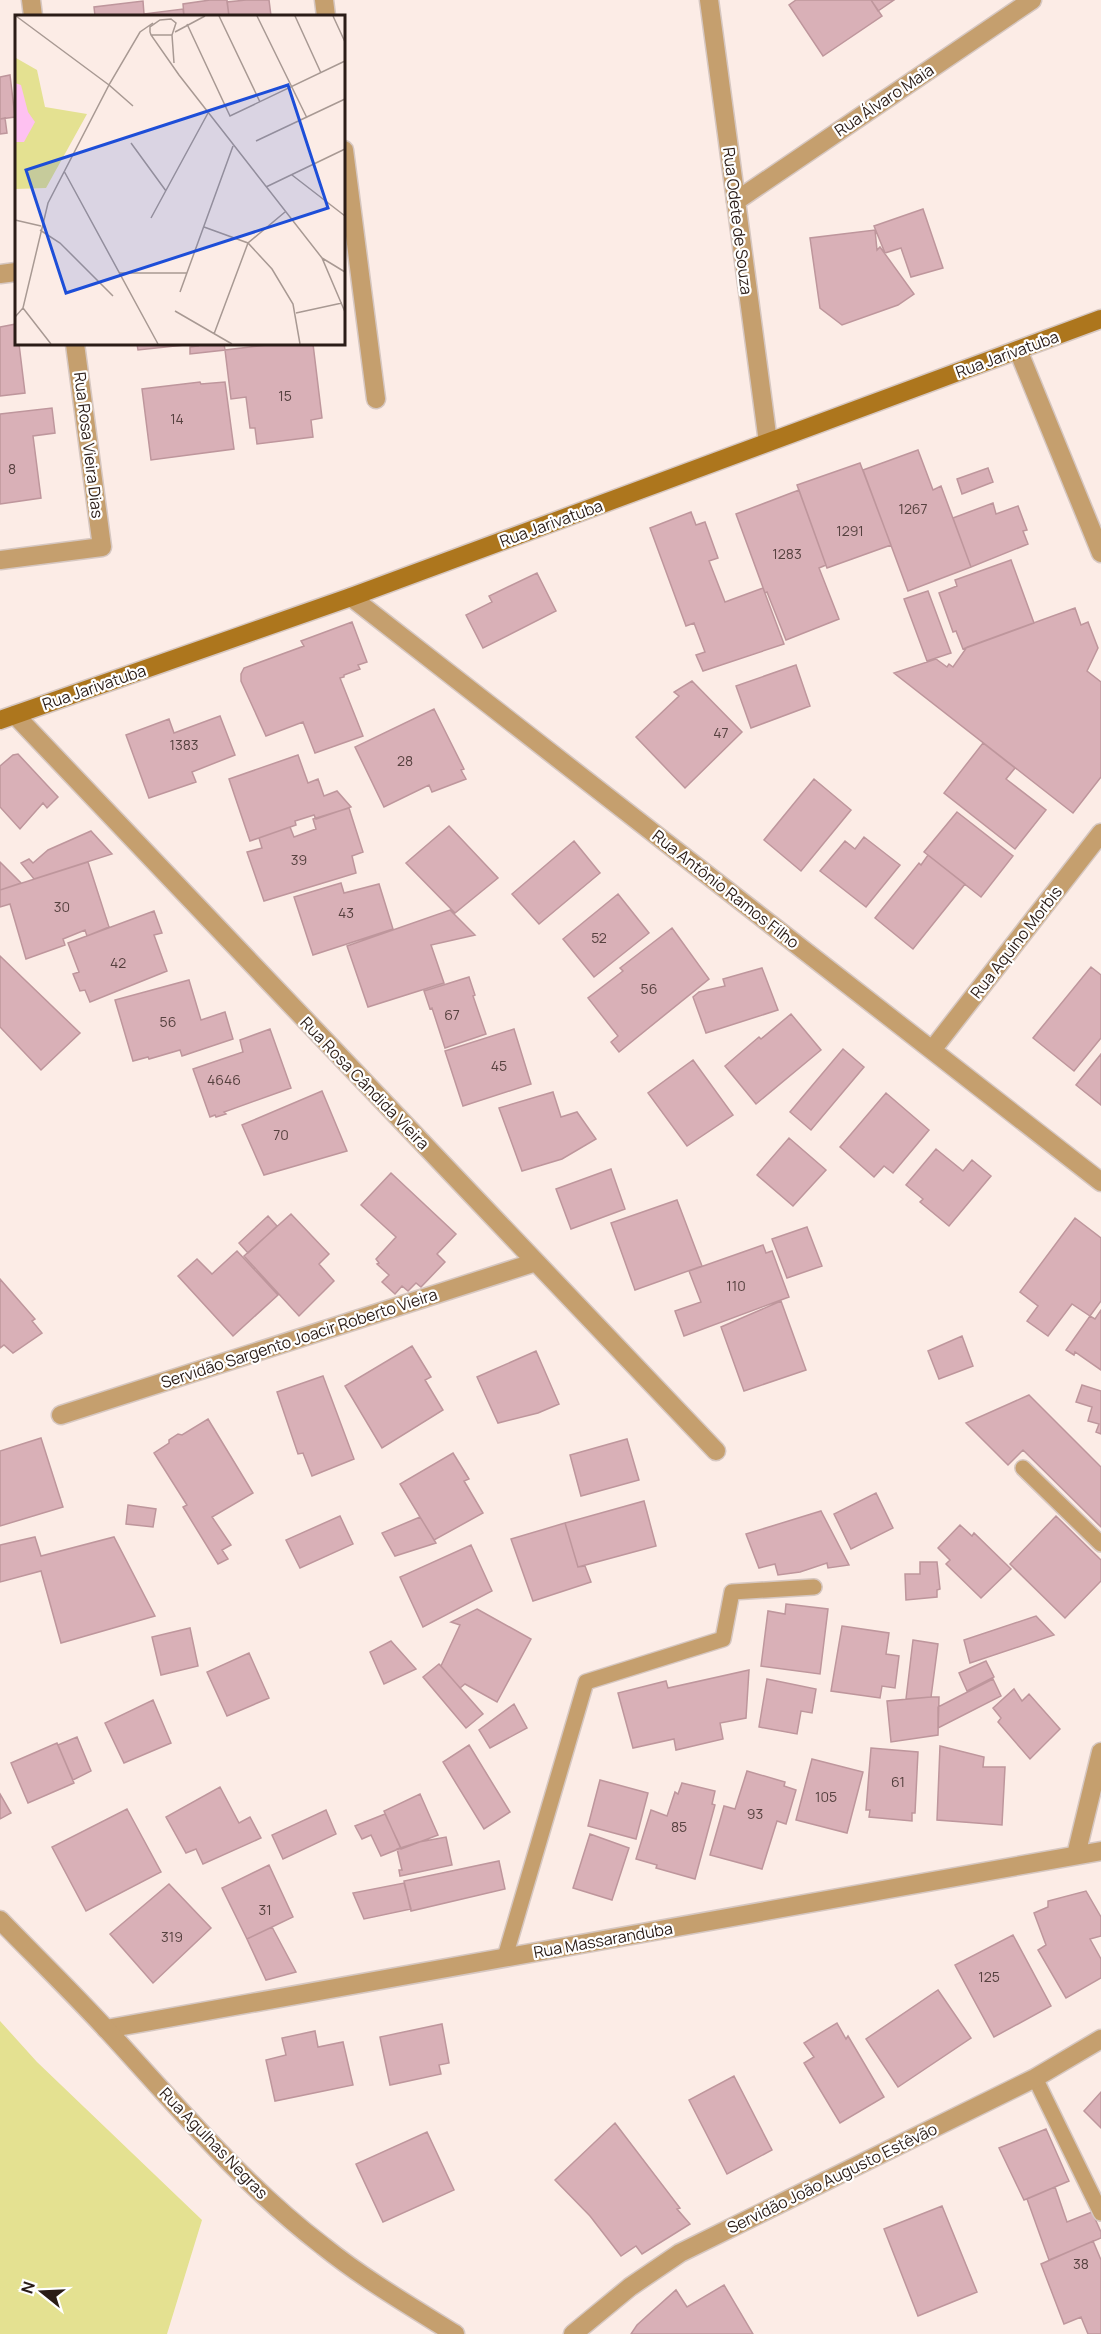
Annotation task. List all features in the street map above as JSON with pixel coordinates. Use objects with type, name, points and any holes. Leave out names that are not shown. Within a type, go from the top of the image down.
[{"type":"main road","name":"Rua Jarivatuba","points":[[8,718],[351,597],[1101,319]]},
{"type":"street","points":[[30,0],[33,15]]},
{"type":"street","points":[[324,0],[326,15]]},
{"type":"street","name":"Rua Odete de Souza","points":[[709,0],[768,442]]},
{"type":"street","name":"Rua Álvaro Maia","points":[[736,201],[1032,0]]},
{"type":"street","points":[[345,158],[376,399]]},
{"type":"street","points":[[0,274],[15,272]]},
{"type":"street","name":"Rua Rosa Vieira Dias","points":[[0,560],[102,548],[75,345]]},
{"type":"street","points":[[1018,350],[1101,554]]},
{"type":"street","name":"Rua Antônio Ramos Filho","points":[[351,597],[1101,1182]]},
{"type":"street","name":"Rua Rosa Cândida Vieira","points":[[8,718],[716,1450]]},
{"type":"street","name":"Rua Aquino Morbis","points":[[932,1050],[1101,833]]},
{"type":"street","name":"Servidão Sargento Joacir Roberto Vieira","points":[[61,1415],[536,1262]]},
{"type":"street","points":[[1076,1855],[1101,1752]]},
{"type":"street","name":"Rua Massaranduba","points":[[106,2029],[1101,1851]]},
{"type":"street","name":"Rua Agulhas Negras","points":[[0,1920],[106,2029],[183,2114],[274,2204],[322,2246],[380,2287],[455,2334]]},
{"type":"street","name":"Servidão João Augusto Estêvão","points":[[573,2334],[630,2287],[680,2253],[1035,2078],[1101,2039]]},
{"type":"lane","points":[[1023,1468],[1101,1544]]},
{"type":"lane","points":[[505,1957],[586,1682],[723,1639],[732,1592],[814,1587]]},
{"type":"lane","points":[[1035,2078],[1101,2213]]},
{"type":"shaded area","points":[[0,2021],[37,2062],[202,2220],[167,2334],[0,2334]]},
{"type":"building","points":[[227,0],[229,15],[184,15],[183,4]]},
{"type":"building","points":[[269,0],[271,15],[229,15],[227,2]]},
{"type":"building","points":[[796,0],[871,0],[882,16],[823,56],[789,5]]},
{"type":"building","points":[[871,0],[894,0],[878,11]]},
{"type":"building","points":[[143,1],[144,14],[183,9],[184,15],[95,15],[94,7]]},
{"type":"building","points":[[10,75],[15,117],[0,119],[0,77]]},
{"type":"building","points":[[5,118],[7,133],[0,134],[0,119]]},
{"type":"building","points":[[923,209],[943,268],[911,277],[901,248],[885,253],[874,226]]},
{"type":"building","points":[[875,230],[877,250],[880,247],[914,294],[898,305],[842,325],[820,308],[810,238]]},
{"type":"building","points":[[15,324],[15,345],[19,345],[25,393],[0,396],[0,327]]},
{"type":"building","points":[[137,345],[185,345],[138,350]]},
{"type":"building","points":[[224,345],[225,350],[190,354],[190,347]]},
{"type":"building","points":[[268,345],[313,345],[322,418],[311,420],[313,437],[257,444],[255,428],[250,428],[246,397],[231,399],[225,350]]},
{"type":"building","points":[[200,382],[201,384],[225,382],[234,449],[151,460],[142,389]]},
{"type":"building","points":[[52,408],[55,433],[33,436],[41,498],[0,504],[0,414]]},
{"type":"building","points":[[918,450],[933,490],[941,486],[971,567],[908,591],[863,470]]},
{"type":"building","points":[[860,463],[891,545],[827,568],[797,485]]},
{"type":"building","points":[[988,468],[993,482],[962,494],[957,479]]},
{"type":"building","points":[[799,490],[826,565],[819,568],[839,619],[786,640],[767,592],[765,593],[736,514]]},
{"type":"building","points":[[993,503],[996,514],[1018,506],[1027,530],[1023,531],[1028,544],[971,567],[953,518]]},
{"type":"building","points":[[691,512],[696,525],[705,522],[718,558],[709,561],[725,602],[763,588],[784,644],[703,671],[696,655],[705,652],[694,623],[686,626],[650,528]]},
{"type":"building","points":[[1011,560],[1034,623],[963,649],[956,631],[953,632],[939,593],[957,586],[955,580]]},
{"type":"building","points":[[537,573],[556,611],[483,648],[466,615],[492,602],[489,596]]},
{"type":"building","points":[[928,591],[951,653],[927,661],[904,599]]},
{"type":"building","points":[[1075,608],[1081,625],[1088,622],[1098,648],[1087,671],[1101,682],[1101,777],[1073,813],[894,673],[936,659],[947,667],[949,664],[953,667],[967,647]]},
{"type":"building","points":[[352,622],[367,662],[358,665],[360,669],[340,678],[363,736],[315,753],[303,722],[266,736],[241,681],[244,668],[304,646],[301,641]]},
{"type":"building","points":[[796,665],[810,706],[751,728],[736,686]]},
{"type":"building","points":[[692,681],[742,732],[685,788],[636,737],[679,696],[674,692]]},
{"type":"building","points":[[434,709],[464,769],[461,770],[466,779],[432,792],[429,785],[384,807],[355,747]]},
{"type":"building","points":[[220,716],[235,755],[192,772],[196,782],[149,798],[126,735],[169,719],[174,733]]},
{"type":"building","points":[[983,743],[1015,768],[1006,779],[1046,810],[1015,849],[944,793]]},
{"type":"building","points":[[18,754],[58,797],[47,808],[43,803],[20,829],[0,807],[0,766],[13,755]]},
{"type":"building","points":[[298,755],[308,783],[318,779],[324,796],[337,791],[351,807],[316,819],[314,815],[295,821],[296,825],[250,841],[229,779]]},
{"type":"building","points":[[814,779],[851,810],[801,871],[764,840]]},
{"type":"building","points":[[349,808],[363,852],[352,856],[356,873],[264,901],[247,852],[262,848],[259,838],[290,827],[294,837],[316,829],[313,819]]},
{"type":"building","points":[[957,812],[1013,856],[981,897],[924,852]]},
{"type":"building","points":[[449,826],[498,878],[455,913],[406,863]]},
{"type":"building","points":[[91,831],[112,854],[34,879],[21,863],[29,859],[33,863],[48,850]]},
{"type":"building","points":[[864,837],[900,865],[866,907],[820,871],[845,841],[855,849]]},
{"type":"building","points":[[574,841],[600,873],[539,924],[512,894]]},
{"type":"building","points":[[928,855],[965,884],[913,949],[875,918]]},
{"type":"building","points":[[0,862],[21,883],[0,890]]},
{"type":"building","points":[[88,862],[109,927],[87,936],[85,930],[63,939],[65,945],[26,959],[10,904],[0,907],[0,890]]},
{"type":"building","points":[[341,883],[344,893],[379,884],[393,929],[313,955],[294,897]]},
{"type":"building","points":[[618,894],[649,933],[594,977],[563,939]]},
{"type":"building","points":[[450,910],[475,935],[431,945],[444,983],[368,1007],[347,946]]},
{"type":"building","points":[[154,911],[162,933],[154,935],[167,971],[90,1002],[85,990],[80,991],[73,974],[79,972],[68,943]]},
{"type":"building","points":[[672,928],[709,979],[619,1052],[611,1042],[618,1036],[588,998],[623,971],[620,968]]},
{"type":"building","points":[[0,956],[80,1033],[41,1070],[0,1027]]},
{"type":"building","points":[[1091,967],[1101,975],[1101,1038],[1074,1071],[1033,1038]]},
{"type":"building","points":[[762,968],[778,1010],[706,1033],[693,997],[699,992],[725,986],[723,979]]},
{"type":"building","points":[[469,977],[486,1034],[445,1048],[424,991]]},
{"type":"building","points":[[189,980],[201,1020],[225,1012],[233,1039],[182,1056],[180,1050],[133,1061],[115,1000]]},
{"type":"building","points":[[791,1014],[821,1050],[756,1104],[725,1066]]},
{"type":"building","points":[[270,1029],[291,1088],[224,1112],[226,1114],[210,1117],[193,1069],[243,1052],[240,1040]]},
{"type":"building","points":[[514,1029],[531,1084],[463,1106],[445,1051]]},
{"type":"building","points":[[843,1049],[864,1067],[811,1130],[790,1112]]},
{"type":"building","points":[[1101,1054],[1101,1105],[1076,1085]]},
{"type":"building","points":[[693,1060],[733,1115],[687,1146],[648,1093]]},
{"type":"building","points":[[322,1091],[347,1151],[264,1175],[242,1125]]},
{"type":"building","points":[[553,1092],[561,1117],[577,1112],[596,1139],[562,1159],[522,1171],[499,1108]]},
{"type":"building","points":[[886,1093],[929,1130],[893,1173],[884,1166],[874,1177],[840,1147]]},
{"type":"building","points":[[789,1138],[826,1170],[793,1206],[757,1175]]},
{"type":"building","points":[[936,1149],[963,1171],[972,1160],[991,1176],[949,1226],[920,1202],[923,1199],[906,1185]]},
{"type":"building","points":[[611,1169],[625,1209],[571,1229],[556,1189]]},
{"type":"building","points":[[391,1173],[456,1234],[437,1254],[445,1262],[421,1287],[416,1283],[408,1291],[402,1286],[395,1294],[382,1282],[389,1275],[377,1264],[379,1263],[376,1259],[396,1237],[361,1205]]},
{"type":"building","points":[[677,1200],[702,1266],[635,1290],[611,1223]]},
{"type":"building","points":[[291,1214],[329,1254],[319,1264],[334,1281],[299,1316],[244,1256]]},
{"type":"building","points":[[268,1216],[277,1226],[248,1253],[239,1243]]},
{"type":"building","points":[[1075,1218],[1101,1238],[1101,1301],[1090,1316],[1072,1304],[1048,1336],[1027,1321],[1038,1306],[1020,1292]]},
{"type":"building","points":[[807,1227],[822,1266],[787,1278],[772,1239]]},
{"type":"building","points":[[763,1245],[766,1253],[772,1251],[789,1297],[684,1336],[675,1311],[701,1302],[689,1271]]},
{"type":"building","points":[[237,1251],[278,1295],[233,1336],[178,1276],[197,1259],[212,1274]]},
{"type":"building","points":[[0,1279],[35,1319],[32,1321],[42,1333],[13,1353],[4,1345],[0,1348]]},
{"type":"building","points":[[781,1301],[806,1370],[744,1391],[721,1327]]},
{"type":"building","points":[[1101,1310],[1101,1370],[1075,1352],[1074,1355],[1066,1350],[1090,1316],[1095,1319]]},
{"type":"building","points":[[962,1336],[973,1366],[939,1379],[928,1351]]},
{"type":"building","points":[[412,1346],[431,1377],[425,1380],[443,1410],[382,1448],[345,1386]]},
{"type":"building","points":[[536,1351],[559,1404],[538,1413],[498,1423],[477,1377]]},
{"type":"building","points":[[323,1376],[354,1459],[312,1476],[303,1453],[298,1454],[277,1392]]},
{"type":"building","points":[[1082,1385],[1101,1391],[1101,1434],[1096,1432],[1099,1424],[1088,1421],[1092,1407],[1076,1402]]},
{"type":"building","points":[[1029,1395],[1101,1467],[1101,1527],[1023,1450],[1008,1465],[966,1423]]},
{"type":"building","points":[[208,1419],[253,1493],[212,1517],[231,1545],[222,1550],[228,1559],[218,1564],[183,1507],[187,1505],[154,1453],[178,1434],[182,1435]]},
{"type":"building","points":[[41,1438],[63,1507],[0,1526],[0,1451]]},
{"type":"building","points":[[627,1439],[639,1480],[581,1496],[570,1455]]},
{"type":"building","points":[[453,1453],[469,1479],[464,1481],[483,1513],[434,1540],[400,1484]]},
{"type":"building","points":[[876,1493],[893,1528],[851,1549],[834,1514]]},
{"type":"building","points":[[644,1501],[656,1546],[578,1567],[565,1523]]},
{"type":"building","points":[[128,1505],[156,1509],[153,1527],[126,1524]]},
{"type":"building","points":[[821,1511],[849,1565],[828,1568],[827,1563],[800,1572],[778,1575],[775,1564],[759,1568],[746,1534]]},
{"type":"building","points":[[340,1516],[353,1544],[300,1568],[286,1540]]},
{"type":"building","points":[[1056,1516],[1101,1560],[1101,1581],[1065,1618],[1010,1564]]},
{"type":"building","points":[[420,1517],[436,1543],[395,1556],[382,1533]]},
{"type":"building","points":[[565,1523],[578,1567],[585,1566],[591,1582],[533,1601],[511,1539]]},
{"type":"building","points":[[960,1525],[972,1536],[974,1533],[1011,1569],[981,1598],[946,1564],[950,1560],[938,1548]]},
{"type":"building","points":[[35,1537],[41,1556],[114,1537],[155,1616],[61,1643],[41,1571],[0,1582],[0,1545]]},
{"type":"building","points":[[471,1545],[492,1591],[423,1627],[400,1577]]},
{"type":"building","points":[[920,1562],[937,1562],[940,1589],[937,1590],[937,1597],[906,1600],[905,1574],[920,1574]]},
{"type":"building","points":[[786,1604],[828,1609],[820,1674],[761,1666],[768,1611],[785,1614]]},
{"type":"building","points":[[477,1609],[531,1639],[497,1702],[465,1684],[460,1688],[441,1666],[460,1625],[451,1622]]},
{"type":"building","points":[[1036,1616],[1054,1635],[970,1663],[964,1640]]},
{"type":"building","points":[[842,1626],[889,1633],[886,1654],[899,1656],[895,1688],[882,1686],[880,1698],[831,1691]]},
{"type":"building","points":[[190,1628],[198,1666],[161,1675],[152,1637]]},
{"type":"building","points":[[913,1640],[938,1644],[931,1697],[906,1699]]},
{"type":"building","points":[[391,1641],[416,1669],[384,1684],[370,1652]]},
{"type":"building","points":[[249,1653],[269,1698],[227,1716],[207,1672]]},
{"type":"building","points":[[986,1661],[994,1677],[967,1691],[959,1673]]},
{"type":"building","points":[[439,1664],[483,1714],[466,1728],[423,1677]]},
{"type":"building","points":[[749,1670],[746,1718],[720,1723],[723,1739],[676,1750],[674,1739],[633,1748],[618,1693],[666,1681],[668,1688]]},
{"type":"building","points":[[767,1679],[816,1689],[812,1713],[801,1711],[797,1734],[759,1727]]},
{"type":"building","points":[[993,1679],[1001,1696],[938,1728],[938,1707]]},
{"type":"building","points":[[1014,1689],[1022,1701],[1029,1694],[1060,1729],[1030,1759],[998,1722],[1001,1718],[993,1708]]},
{"type":"building","points":[[939,1697],[938,1735],[891,1742],[887,1701]]},
{"type":"building","points":[[153,1700],[171,1743],[124,1763],[105,1723]]},
{"type":"building","points":[[514,1704],[527,1728],[490,1748],[479,1730]]},
{"type":"building","points":[[77,1737],[91,1771],[73,1780],[58,1745]]},
{"type":"building","points":[[57,1743],[74,1783],[28,1803],[11,1763]]},
{"type":"building","points":[[469,1745],[510,1812],[484,1829],[443,1762]]},
{"type":"building","points":[[940,1746],[984,1757],[983,1767],[1005,1767],[1002,1825],[937,1820]]},
{"type":"building","points":[[871,1748],[918,1752],[915,1813],[912,1813],[912,1821],[869,1817],[870,1810],[866,1810]]},
{"type":"building","points":[[812,1759],[863,1772],[847,1833],[796,1820]]},
{"type":"building","points":[[747,1771],[785,1782],[784,1786],[796,1790],[786,1824],[777,1821],[762,1869],[710,1855],[724,1806],[735,1809]]},
{"type":"building","points":[[600,1780],[648,1793],[636,1839],[588,1826]]},
{"type":"building","points":[[682,1783],[715,1791],[712,1804],[715,1805],[695,1879],[656,1868],[657,1865],[636,1859],[651,1810],[667,1816],[675,1792],[678,1794]]},
{"type":"building","points":[[220,1787],[239,1823],[250,1817],[261,1838],[203,1864],[196,1849],[186,1853],[166,1817]]},
{"type":"building","points":[[0,1794],[11,1813],[0,1819]]},
{"type":"building","points":[[420,1794],[438,1835],[401,1849],[384,1811]]},
{"type":"building","points":[[127,1809],[161,1872],[86,1911],[52,1847]]},
{"type":"building","points":[[326,1810],[336,1834],[283,1859],[272,1835]]},
{"type":"building","points":[[385,1814],[401,1848],[381,1856],[371,1835],[362,1839],[355,1826]]},
{"type":"building","points":[[590,1834],[629,1848],[612,1900],[573,1888]]},
{"type":"building","points":[[446,1837],[452,1865],[400,1876],[399,1870],[402,1870],[397,1849]]},
{"type":"building","points":[[499,1861],[505,1889],[411,1911],[404,1881]]},
{"type":"building","points":[[269,1865],[293,1917],[247,1939],[222,1888]]},
{"type":"building","points":[[404,1883],[411,1909],[364,1919],[353,1893]]},
{"type":"building","points":[[169,1884],[211,1928],[153,1983],[110,1934]]},
{"type":"building","points":[[1086,1891],[1101,1917],[1101,1936],[1090,1939],[1101,1959],[1101,1978],[1066,1998],[1038,1950],[1046,1945],[1034,1913],[1048,1907],[1048,1901]]},
{"type":"building","points":[[272,1927],[296,1972],[266,1980],[247,1939]]},
{"type":"building","points":[[1013,1935],[1051,2006],[994,2037],[955,1965]]},
{"type":"building","points":[[938,1990],[971,2038],[898,2087],[866,2039]]},
{"type":"building","points":[[837,2023],[846,2039],[848,2036],[884,2097],[840,2123],[804,2063],[814,2057],[804,2043]]},
{"type":"building","points":[[442,2024],[449,2063],[439,2065],[441,2074],[390,2085],[380,2037]]},
{"type":"building","points":[[315,2031],[318,2047],[343,2042],[353,2085],[275,2101],[266,2060],[286,2055],[282,2038]]},
{"type":"building","points":[[734,2076],[772,2150],[727,2174],[689,2100]]},
{"type":"building","points":[[1101,2092],[1101,2128],[1084,2111]]},
{"type":"building","points":[[615,2123],[690,2224],[642,2254],[636,2246],[621,2256],[590,2216],[555,2180]]},
{"type":"building","points":[[1046,2129],[1069,2181],[1024,2200],[999,2148]]},
{"type":"building","points":[[427,2132],[454,2190],[383,2222],[356,2164]]},
{"type":"building","points":[[1055,2187],[1067,2222],[1092,2212],[1101,2232],[1101,2238],[1049,2260],[1027,2199]]},
{"type":"building","points":[[942,2206],[977,2292],[918,2316],[884,2229]]},
{"type":"building","points":[[1093,2241],[1101,2260],[1101,2334],[1088,2334],[1081,2317],[1064,2324],[1041,2264]]},
{"type":"building","points":[[724,2285],[753,2334],[631,2334],[637,2325],[676,2290],[687,2307]]}]
